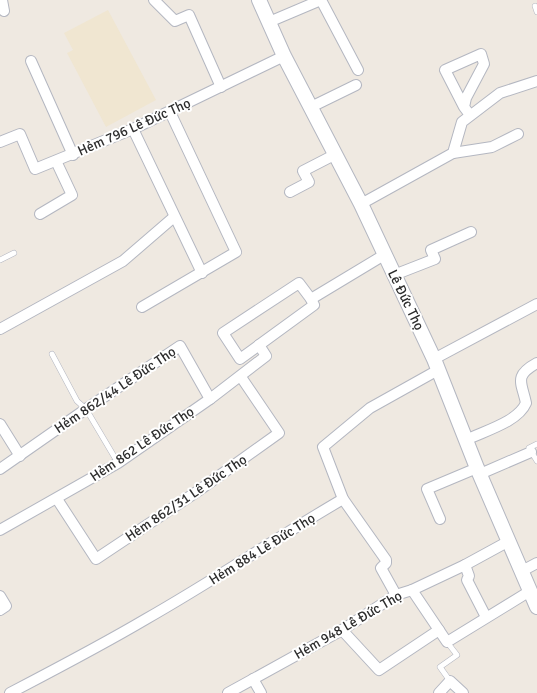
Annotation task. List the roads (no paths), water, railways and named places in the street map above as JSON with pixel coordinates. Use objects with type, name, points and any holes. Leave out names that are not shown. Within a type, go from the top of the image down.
[{"type":"main road","name":"Lê Đức Thọ","points":[[259,0],[284,56],[362,204],[384,255],[436,364],[466,440],[537,607]]},
{"type":"street","points":[[2,0],[4,11]]},
{"type":"street","points":[[154,0],[175,21],[189,15],[221,86]]},
{"type":"street","points":[[269,22],[321,0],[358,70]]},
{"type":"street","points":[[453,153],[462,122],[467,111],[466,98],[484,64],[481,54],[445,70],[467,111]]},
{"type":"street","name":"Hẻm 796 Lê Đức Thọ","points":[[0,142],[20,134],[36,169],[133,129],[284,56]]},
{"type":"street","points":[[30,61],[73,154]]},
{"type":"street","points":[[467,111],[500,93],[537,81]]},
{"type":"street","points":[[311,107],[356,85]]},
{"type":"street","points":[[142,308],[236,252],[170,112]]},
{"type":"street","points":[[133,129],[202,273]]},
{"type":"street","points":[[362,204],[453,153],[492,147],[518,134]]},
{"type":"street","points":[[290,192],[309,182],[304,171],[336,154]]},
{"type":"street","points":[[40,214],[72,196],[56,161]]},
{"type":"street","points":[[0,329],[124,261],[174,217]]},
{"type":"street","points":[[394,275],[435,259],[431,250],[471,232]]},
{"type":"street","points":[[311,298],[384,255]]},
{"type":"street","points":[[299,283],[311,298],[314,305],[240,359],[223,333],[299,283]]},
{"type":"street","points":[[396,595],[380,568],[386,563],[386,560],[343,499],[323,448],[370,408],[436,364],[537,304]]},
{"type":"street","name":"Hẻm 862 Lê Đức Thọ","points":[[0,530],[118,463],[241,377],[266,356],[259,345]]},
{"type":"street","name":"Hẻm 862/44 Lê Đức Thọ","points":[[0,469],[86,408],[180,346],[210,399]]},
{"type":"street","points":[[466,440],[514,417],[523,411],[526,403],[524,394],[520,387],[520,380],[524,373],[537,363]]},
{"type":"street","name":"Hẻm 862/31 Lê Đức Thọ","points":[[57,499],[96,559],[185,500],[279,433],[241,377]]},
{"type":"street","points":[[0,424],[20,456]]},
{"type":"street","points":[[440,518],[427,489],[479,471],[534,448]]},
{"type":"street","name":"Hẻm 884 Lê Đức Thọ","points":[[10,693],[146,620],[283,534],[343,499]]},
{"type":"street","points":[[412,590],[465,565],[508,541]]},
{"type":"street","points":[[522,571],[537,563]]},
{"type":"street","points":[[465,565],[469,576],[467,580],[486,617]]},
{"type":"street","name":"Hẻm 948 Lê Đức Thọ","points":[[228,693],[342,630],[396,595],[412,590],[448,642]]},
{"type":"street","points":[[448,642],[530,591]]},
{"type":"street","points":[[0,596],[6,606],[0,610]]},
{"type":"street","points":[[342,630],[379,670],[439,630]]},
{"type":"street","points":[[253,679],[261,693]]},
{"type":"street","points":[[439,693],[450,681],[463,693]]},
{"type":"lane","points":[[535,6],[537,12]]},
{"type":"lane","points":[[0,260],[14,253]]},
{"type":"lane","points":[[52,354],[76,401],[86,408],[118,463]]},
{"type":"lane","points":[[534,448],[537,461]]},
{"type":"lane","points":[[448,642],[457,656],[440,667],[450,681]]}]
